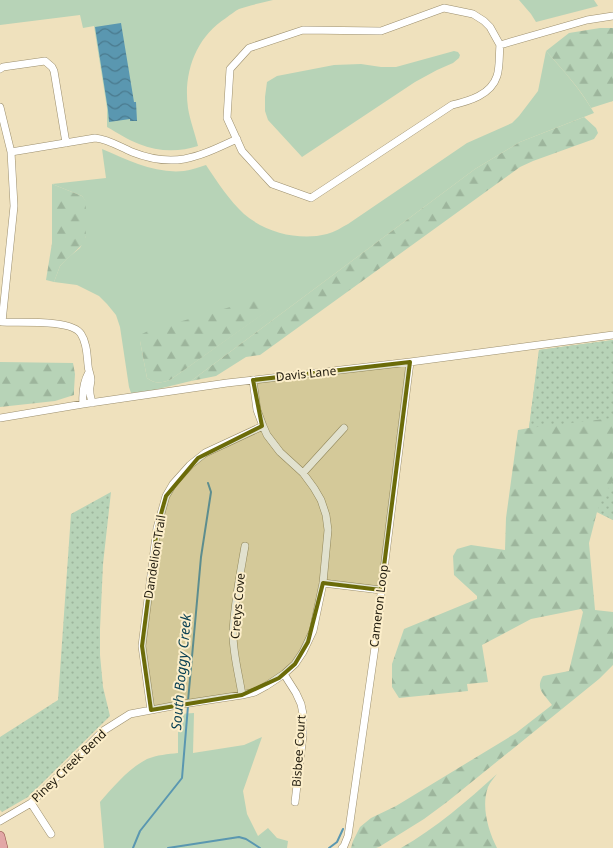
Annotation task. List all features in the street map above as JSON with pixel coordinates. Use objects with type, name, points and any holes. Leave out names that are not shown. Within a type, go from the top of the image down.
[{"type":"main road","points":[[0,836],[3,848]]},
{"type":"street","points":[[444,8],[473,14],[490,27],[500,45],[497,76],[489,89],[466,102],[452,105],[311,198],[272,184],[242,151],[228,118],[230,69],[250,48],[303,30],[380,31],[444,8]]},
{"type":"street","points":[[500,45],[587,20],[613,16]]},
{"type":"street","points":[[0,69],[45,61],[52,67],[66,143]]},
{"type":"street","points":[[0,107],[11,152],[14,206],[2,322],[61,324],[74,328],[81,334],[86,346],[91,377],[90,391],[92,403]]},
{"type":"street","points":[[11,152],[99,138],[146,157],[172,161],[195,157],[237,139]]},
{"type":"street","name":"Davis Lane","points":[[0,418],[83,404],[253,380],[410,362],[613,335]]},
{"type":"street","name":"Cameron Loop","points":[[342,848],[348,836],[376,640],[410,362]]},
{"type":"street","points":[[83,404],[83,387],[89,372]]},
{"type":"street","name":"Piney Creek Bend","points":[[0,821],[31,803],[103,731],[130,714],[255,692],[284,674],[295,664],[303,652],[313,631],[323,583],[328,530],[326,515],[321,500],[314,488],[280,452],[267,435],[257,410],[253,380]]},
{"type":"street","name":"Dandelion Trail","points":[[151,710],[142,646],[157,528],[166,496],[182,473],[198,458],[263,426]]},
{"type":"street","points":[[302,474],[344,428]]},
{"type":"street","name":"Cretys Cove","points":[[242,695],[233,635],[245,546]]},
{"type":"street","points":[[323,583],[381,590]]},
{"type":"street","name":"Bisbee Court","points":[[284,674],[296,693],[303,714],[303,735],[295,802]]},
{"type":"street","points":[[31,803],[51,834]]},
{"type":"highlighted area","points":[[410,362],[381,590],[323,583],[308,642],[295,664],[279,678],[242,695],[151,710],[142,646],[157,528],[166,496],[198,458],[262,426],[253,380]]},
{"type":"green space","points":[[0,0],[273,0],[239,9],[232,13],[207,35],[199,46],[190,69],[187,95],[190,118],[198,146],[169,150],[146,147],[107,127],[107,108],[94,26],[83,28],[80,15],[0,25]]},
{"type":"green space","points":[[519,0],[594,0],[598,6],[536,22]]},
{"type":"green space","points":[[613,28],[613,101],[591,108],[576,85],[546,51],[569,33]]},
{"type":"green space","points":[[454,51],[460,55],[453,63],[415,82],[302,157],[268,120],[265,111],[267,82],[277,76],[334,65],[361,64],[396,67]]},
{"type":"green space","points":[[546,51],[566,73],[594,113],[520,142],[475,169],[191,381],[154,390],[131,393],[120,327],[116,315],[99,296],[77,285],[54,282],[60,266],[80,248],[86,236],[86,202],[82,196],[52,184],[106,178],[102,149],[132,162],[163,170],[184,171],[206,165],[233,203],[253,221],[284,234],[317,236],[336,231],[348,224],[467,143],[512,123],[538,91]],"holes":[[[272,307],[170,380],[158,382],[147,378],[140,341],[141,335]]]},
{"type":"green space","points":[[584,117],[596,128],[598,133],[594,139],[520,167],[260,355],[246,357],[216,376],[191,381],[475,169],[520,142]]},
{"type":"green space","points":[[52,184],[82,196],[86,201],[86,236],[84,243],[60,266],[54,282],[46,280],[52,243]]},
{"type":"green space","points":[[265,297],[273,301],[273,307],[170,380],[158,382],[147,378],[140,335],[148,331]]},
{"type":"green space","points":[[613,340],[613,520],[597,512],[589,543],[595,610],[613,612],[613,665],[599,679],[424,819],[379,847],[351,848],[360,827],[371,818],[396,806],[516,733],[552,705],[540,688],[540,684],[543,676],[569,671],[583,612],[581,609],[531,619],[482,645],[488,682],[467,684],[468,691],[399,698],[392,687],[392,664],[404,629],[477,599],[477,596],[454,575],[453,556],[457,549],[471,545],[505,550],[506,518],[518,430],[529,428],[539,350]]},
{"type":"green space","points":[[613,340],[613,418],[529,428],[539,350]]},
{"type":"green space","points":[[0,362],[73,363],[75,374],[74,395],[55,401],[0,407]]},
{"type":"green space","points":[[613,481],[613,520],[597,512],[602,499]]},
{"type":"green space","points":[[111,492],[103,564],[100,629],[103,687],[110,716],[28,797],[2,812],[0,810],[0,737],[58,700],[71,514]]},
{"type":"green space","points":[[194,713],[193,753],[244,745],[262,737],[243,791],[247,814],[258,836],[268,828],[277,838],[288,841],[287,848],[104,848],[100,802],[122,778],[140,763],[162,755],[178,753],[178,714]]},
{"type":"green space","points":[[497,774],[488,787],[485,810],[488,826],[497,848],[401,848],[439,823]]},
{"type":"water","points":[[121,23],[134,102],[136,102],[137,121],[130,121],[130,119],[109,122],[95,27]]},
{"type":"waterway","name":"South Boggy Creek","points":[[188,701],[201,557],[211,492],[208,483]]},
{"type":"waterway","name":"South Boggy Creek","points":[[133,848],[140,831],[182,778],[188,706]]},
{"type":"waterway","points":[[329,848],[337,842],[343,829]]},
{"type":"waterway","points":[[168,848],[239,837],[260,848]]}]
